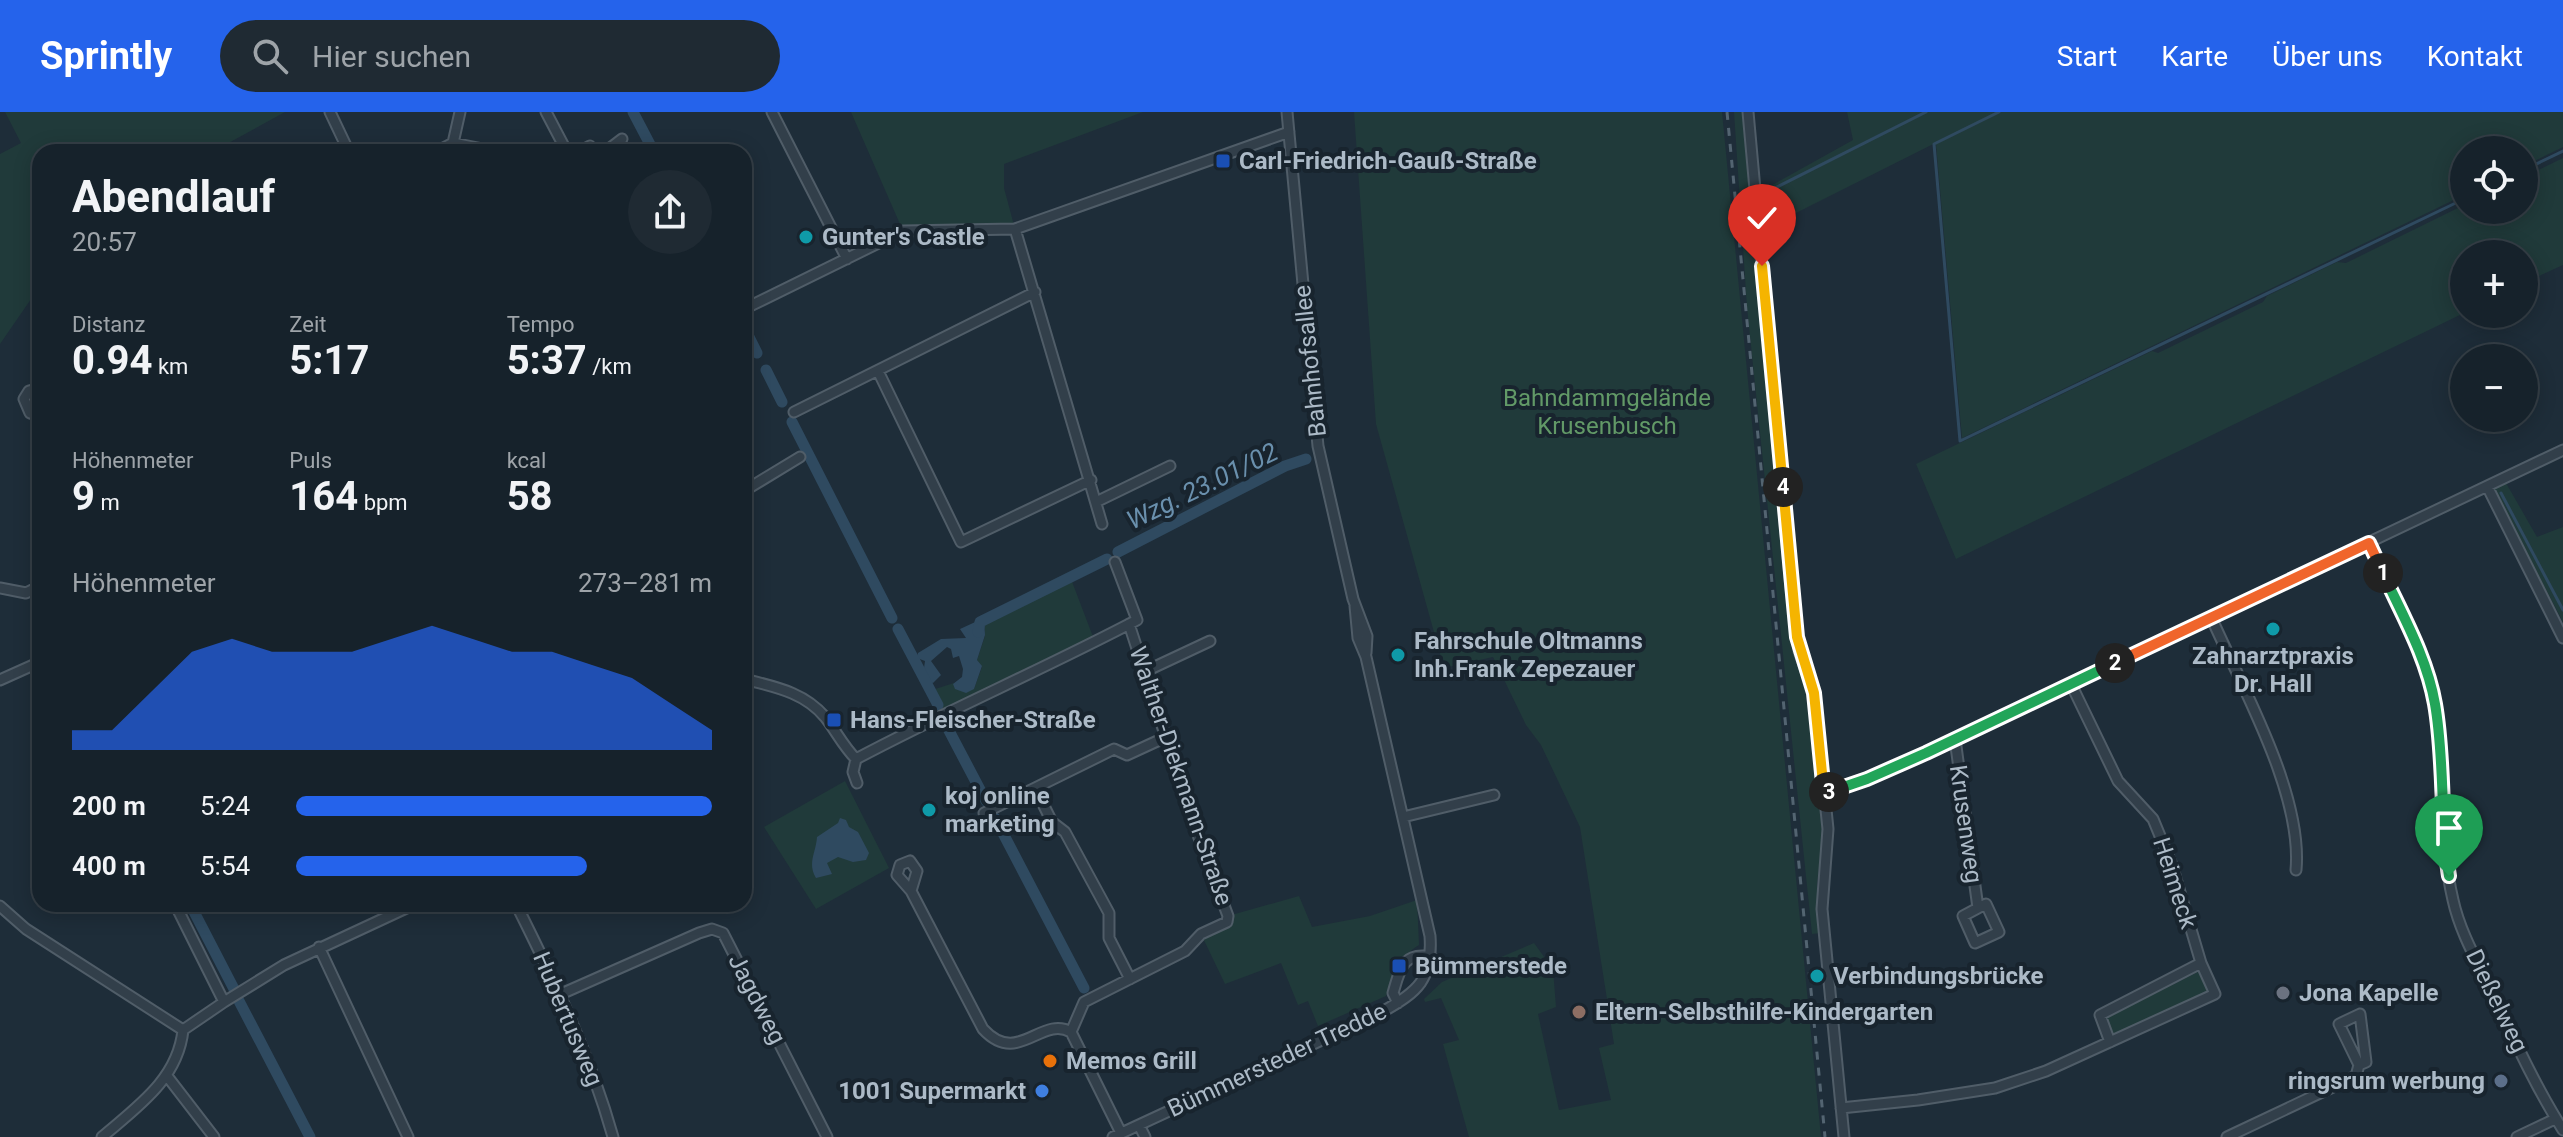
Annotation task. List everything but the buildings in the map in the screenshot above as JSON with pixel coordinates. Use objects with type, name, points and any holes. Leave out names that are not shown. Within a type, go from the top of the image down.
[{"type":"street","points":[[330,112],[345,144]]},
{"type":"street","points":[[458,144],[453,143],[460,112]]},
{"type":"street","points":[[546,112],[563,144]]},
{"type":"street","points":[[772,112],[847,259]]},
{"type":"street","name":"Bahnhofsallee","points":[[1287,112],[1318,446],[1355,606],[1367,636],[1366,657],[1430,936],[1430,961]]},
{"type":"street","points":[[1748,112],[1791,588],[1799,651],[1814,693],[1828,829],[1822,909],[1844,1137]]},
{"type":"street","points":[[752,305],[903,231],[1015,229],[1289,132]]},
{"type":"street","points":[[615,144],[622,139]]},
{"type":"street","points":[[1015,229],[1102,524]]},
{"type":"street","points":[[794,412],[1035,292]]},
{"type":"street","points":[[878,371],[961,542],[1091,480]]},
{"type":"street","points":[[32,390],[24,399],[32,414]]},
{"type":"street","points":[[1824,793],[1867,779],[1955,739],[2563,450]]},
{"type":"street","points":[[752,486],[800,457]]},
{"type":"street","points":[[1096,502],[1170,466]]},
{"type":"street","points":[[2487,486],[2563,638]]},
{"type":"street","name":"Dießelweg","points":[[2369,543],[2417,645],[2431,686],[2443,768],[2448,873],[2453,901],[2465,936],[2563,1130]]},
{"type":"street","name":"Walther-Diekmann-Straße","points":[[1071,1032],[1084,1002],[1185,951],[1201,934],[1227,922],[1228,916],[1129,624],[1137,620],[1115,562]]},
{"type":"street","points":[[0,588],[26,593],[32,590]]},
{"type":"street","points":[[2211,617],[2283,781],[2298,848],[2296,870]]},
{"type":"street","points":[[857,783],[853,772],[856,759],[933,718],[1031,675],[1129,624]]},
{"type":"street","points":[[1146,671],[1210,641]]},
{"type":"street","points":[[0,680],[32,666]]},
{"type":"street","points":[[752,681],[806,699],[824,716],[843,747],[856,759]]},
{"type":"street","name":"Heimeck","points":[[1841,1108],[1995,1088],[2046,1071],[2215,994],[2201,963],[2172,865],[2153,819],[2118,781],[2071,684]]},
{"type":"street","points":[[984,813],[1114,749],[1127,755],[1166,737]]},
{"type":"street","name":"Krusenweg","points":[[1955,739],[1978,908]]},
{"type":"street","points":[[1035,788],[1052,822],[1065,832],[1109,913],[1109,938],[1130,979]]},
{"type":"street","points":[[1403,817],[1494,795]]},
{"type":"street","points":[[911,891],[969,1006],[990,1036],[1004,1044],[1014,1044],[1058,1029],[1071,1032],[1117,1135]]},
{"type":"street","points":[[0,906],[26,929],[183,1030]]},
{"type":"street","points":[[179,912],[224,1002]]},
{"type":"street","points":[[183,1030],[284,965],[397,912]]},
{"type":"street","name":"Hubertusweg","points":[[520,912],[561,994],[598,1085],[613,1137]]},
{"type":"street","name":"Jagdweg","points":[[561,994],[699,933],[712,929],[723,933],[827,1137]]},
{"type":"street","points":[[319,947],[408,1137]]},
{"type":"street","name":"Bümmersteder Tredde","points":[[1117,1135],[1398,1003],[1425,979],[1430,961],[1419,954],[1411,956],[1399,971],[1393,993],[1398,1003]]},
{"type":"street","points":[[2110,1042],[2100,1015],[2201,963]]},
{"type":"street","points":[[2227,1137],[2356,1076],[2359,1065],[2339,1024],[2360,1014],[2366,1062],[2359,1065]]},
{"type":"street","points":[[102,1137],[156,1090],[167,1076],[182,1042],[183,1030]]},
{"type":"street","points":[[167,1076],[214,1137]]},
{"type":"street","points":[[2517,1137],[2555,1119]]},
{"type":"street","points":[[1139,1125],[1145,1137]]},
{"type":"green space","points":[[5,112],[285,112],[227,144],[32,144],[32,298],[0,344],[0,154],[21,143]]},
{"type":"green space","points":[[851,112],[1143,112],[1004,164],[1004,188],[1015,229],[903,231]]},
{"type":"green space","name":"Bahndammgelände Krusenbusch","points":[[1354,112],[1722,112],[1821,1137],[1469,1137],[1443,1044],[1459,1040],[1441,998],[1425,1002],[1424,999],[1442,982],[1534,943],[1553,969],[1556,1007],[1538,1014],[1559,1110],[1611,1100],[1599,1048],[1614,1044],[1580,827],[1541,745],[1526,725],[1493,657],[1444,668],[1376,424]]},
{"type":"green space","points":[[1734,112],[1742,112],[1750,200],[1746,201],[1748,229],[1753,229],[1791,638],[1805,690],[1823,834],[1817,885],[1821,933],[1812,934],[1747,307]]},
{"type":"green space","points":[[1847,112],[1997,112],[1770,226],[1767,188],[1853,140]]},
{"type":"green space","points":[[2001,112],[2563,112],[2563,147],[2538,159],[2538,136],[2450,136],[2450,202],[1962,438],[1936,144]]},
{"type":"green space","points":[[2563,158],[2563,265],[2538,277],[2538,240],[2450,240],[2450,320],[1956,559],[1916,464],[2152,351],[2158,353],[2337,262],[2346,263],[2450,212],[2450,224],[2538,224],[2538,170]]},
{"type":"green space","points":[[2506,483],[2537,537],[2563,527],[2563,622],[2493,489]]},
{"type":"green space","points":[[1071,579],[1095,642],[935,712],[929,691],[954,683],[974,689],[982,667],[977,660],[985,636],[984,618]]},
{"type":"green space","points":[[845,781],[889,868],[816,909],[764,827]]},
{"type":"green space","points":[[1299,896],[1312,927],[1370,916],[1417,900],[1419,945],[1402,961],[1386,996],[1318,1026],[1308,1001],[1298,1005],[1281,963],[1225,984],[1201,934],[1228,916]]},
{"type":"green space","points":[[2198,972],[2209,991],[2112,1035],[2106,1018]]},
{"type":"water","points":[[984,618],[985,635],[977,660],[982,666],[974,689],[966,693],[955,689],[953,684],[962,677],[963,669],[959,656],[953,658],[951,649],[947,647],[931,661],[941,675],[933,683],[927,681],[928,678],[923,675],[925,661],[917,658],[918,653],[941,639],[966,638],[960,629]]},
{"type":"water","points":[[840,818],[858,832],[869,853],[866,860],[853,862],[838,857],[827,863],[832,874],[816,878],[812,863],[817,837],[838,823]]},
{"type":"waterway","points":[[633,112],[650,144]]},
{"type":"waterway","points":[[1769,191],[1926,112]]},
{"type":"waterway","points":[[1999,112],[1934,144],[1960,441],[2450,206]]},
{"type":"waterway","points":[[2538,163],[2563,151]]},
{"type":"waterway","points":[[752,343],[757,353]]},
{"type":"waterway","points":[[766,370],[782,402]]},
{"type":"waterway","points":[[792,422],[892,618]]},
{"type":"waterway","name":"Wzg. 23.01/02","points":[[1118,552],[1285,466],[1306,459]]},
{"type":"waterway","points":[[2501,493],[2563,610]]},
{"type":"waterway","name":"Wzg. 23.01/02","points":[[978,632],[980,622],[1107,559]]},
{"type":"waterway","points":[[898,629],[938,705]]},
{"type":"waterway","points":[[945,723],[986,801]]},
{"type":"waterway","points":[[995,818],[1084,988]]},
{"type":"waterway","points":[[194,912],[234,989]]},
{"type":"waterway","points":[[239,1001],[310,1137]]},
{"type":"railway","points":[[1727,112],[1825,1137]]},
{"type":"place","name":"Carl-Friedrich-Gauß-Straße","points":[[1223,161]]},
{"type":"place","name":"Gunter's Castle","points":[[806,237]]},
{"type":"place","name":"Zahnarztpraxis Dr. Hall","points":[[2273,629]]},
{"type":"place","name":"Fahrschule Oltmanns Inh.Frank Zepezauer","points":[[1398,655]]},
{"type":"place","name":"Hans-Fleischer-Straße","points":[[834,720]]},
{"type":"place","name":"koj online marketing","points":[[929,810]]},
{"type":"place","name":"Bümmerstede","points":[[1399,966]]},
{"type":"place","name":"Verbindungsbrücke","points":[[1817,976]]},
{"type":"place","name":"Jona Kapelle","points":[[2283,993]]},
{"type":"place","name":"Eltern-Selbsthilfe-Kindergarten","points":[[1579,1012]]},
{"type":"place","name":"Memos Grill","points":[[1050,1061]]},
{"type":"place","name":"ringsrum werbung","points":[[2501,1081]]},
{"type":"place","name":"1001 Supermarkt","points":[[1042,1091]]},
{"type":"route","points":[[1762,266],[1791,588],[1799,651],[1814,693],[1824,793],[1867,779],[1926,753],[2369,543],[2423,659],[2435,702],[2443,768],[2449,876]]}]
